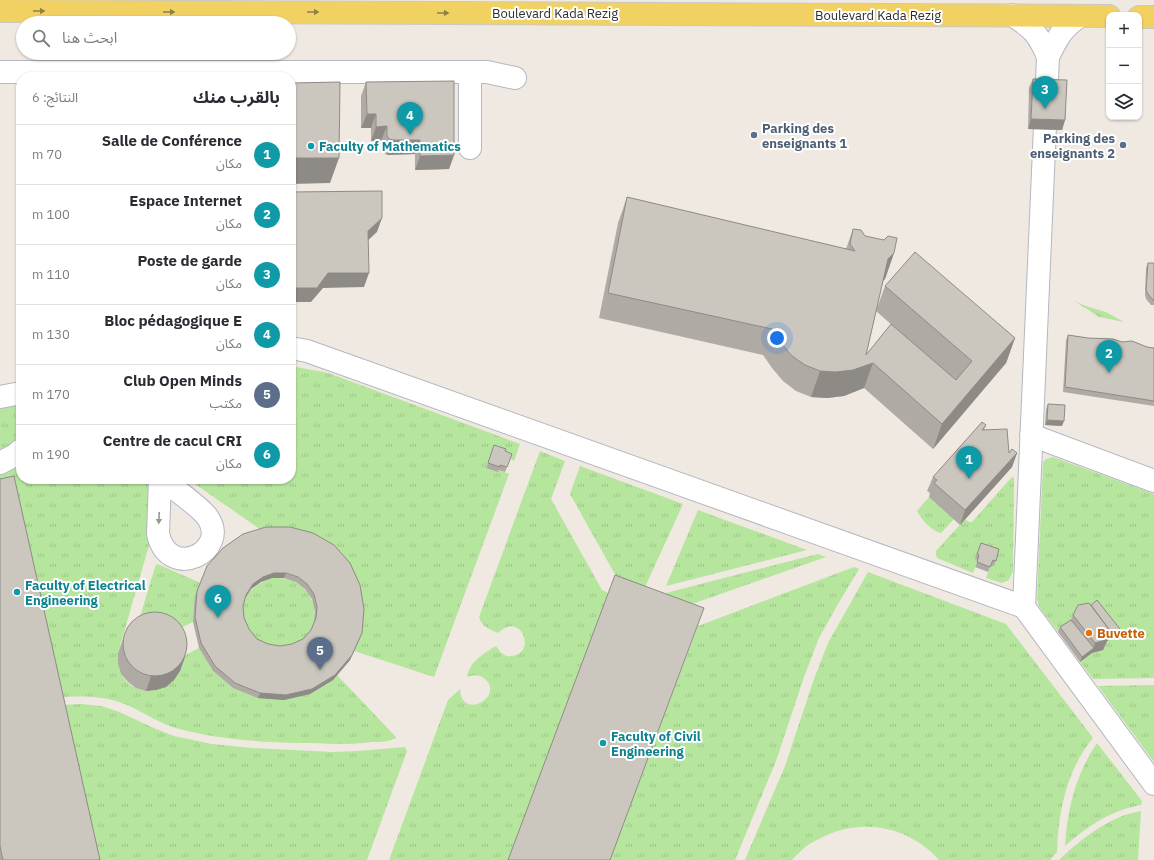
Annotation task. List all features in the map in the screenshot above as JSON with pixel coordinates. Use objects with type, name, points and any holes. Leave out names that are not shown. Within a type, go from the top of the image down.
[{"type":"main road","name":"Boulevard Kada Rezig","points":[[0,11],[1106,16]]},
{"type":"main road","points":[[1142,17],[1154,17]]},
{"type":"lane","points":[[1012,15],[1026,24],[1037,34],[1048,57]]},
{"type":"lane","points":[[1024,607],[1048,57],[1061,32],[1080,16]]},
{"type":"lane","points":[[0,72],[487,72],[514,78]]},
{"type":"lane","points":[[470,72],[470,148]]},
{"type":"lane","points":[[296,349],[307,351],[1024,607],[1154,784]]},
{"type":"lane","points":[[0,398],[16,394]]},
{"type":"lane","points":[[1031,436],[1154,481]]},
{"type":"lane","points":[[0,463],[16,454]]},
{"type":"green space","points":[[1073,300],[1085,306],[1106,312],[1124,322],[1099,317]]},
{"type":"green space","points":[[296,367],[328,373],[520,444],[514,461],[492,450],[486,468],[499,470],[509,474],[434,677],[354,651],[264,532],[195,484],[296,484]]},
{"type":"green space","points":[[16,405],[16,440],[9,446],[0,450],[0,409]]},
{"type":"green space","points":[[540,451],[565,461],[551,499],[602,590],[608,593],[508,860],[389,860],[448,700],[460,689],[462,698],[467,703],[474,705],[486,699],[490,693],[490,686],[485,679],[474,675],[467,677],[468,672],[474,662],[496,646],[502,654],[506,656],[519,653],[524,648],[525,642],[523,635],[519,630],[514,627],[506,627],[498,633],[484,625],[479,617]]},
{"type":"green space","points":[[1053,457],[1154,494],[1154,678],[1093,679],[1080,662],[1092,653],[1103,650],[1069,625],[1058,632],[1040,608],[1037,600],[1043,462],[1046,459]]},
{"type":"green space","points":[[16,466],[16,484],[152,484],[150,542],[118,653],[121,674],[126,682],[142,690],[150,691],[167,686],[174,680],[179,672],[182,657],[199,648],[213,671],[233,688],[310,694],[333,680],[337,675],[396,738],[384,742],[342,744],[278,742],[228,738],[195,733],[172,727],[127,705],[110,699],[84,696],[58,697],[0,488],[0,474],[7,472]]},
{"type":"green space","points":[[580,466],[683,504],[645,587],[617,578],[570,494]]},
{"type":"green space","points":[[1014,477],[1013,571],[1009,580],[1002,583],[986,578],[991,565],[994,565],[975,559],[978,560],[973,573],[937,558],[936,551],[965,519],[972,522],[1011,478]]},
{"type":"green space","points":[[929,497],[954,519],[941,533],[928,525],[917,511]]},
{"type":"green space","points":[[698,510],[807,550],[666,586]]},
{"type":"green space","points":[[818,554],[826,557],[692,604],[662,594]]},
{"type":"green space","points":[[157,564],[201,583],[193,622],[170,633],[136,630]]},
{"type":"green space","points":[[854,567],[859,569],[819,638],[804,677],[776,761],[735,860],[610,860],[698,626]]},
{"type":"green space","points":[[868,572],[1006,624],[1093,738],[1084,750],[1070,777],[1059,822],[1057,852],[1050,860],[939,860],[927,848],[914,839],[884,828],[868,827],[852,828],[821,838],[811,843],[792,860],[745,860],[785,766],[814,679],[828,643]]},
{"type":"green space","points":[[272,578],[291,580],[303,587],[309,594],[315,611],[312,629],[308,637],[299,644],[278,651],[247,634],[242,613],[243,601],[246,595],[261,583]]},
{"type":"green space","points":[[1154,685],[1154,762],[1098,686]]},
{"type":"green space","points":[[81,704],[101,706],[117,711],[174,736],[212,744],[253,748],[333,752],[405,747],[407,751],[367,860],[95,860],[60,705]]},
{"type":"green space","points":[[1097,743],[1142,801],[1141,805],[1130,807],[1100,820],[1065,846],[1070,805],[1078,779]]},
{"type":"green space","points":[[1141,811],[1138,860],[1059,860],[1086,837],[1107,823]]},
{"type":"building","points":[[1033,79],[1067,80],[1065,120],[1031,119]]},
{"type":"building","points":[[454,81],[454,155],[420,156],[420,140],[389,139],[387,136],[387,126],[376,127],[376,114],[367,114],[366,82]]},
{"type":"building","points":[[340,82],[339,158],[296,158],[296,83]]},
{"type":"building","points":[[382,191],[382,218],[368,231],[369,273],[328,273],[317,288],[296,288],[296,192]]},
{"type":"building","points":[[627,197],[855,251],[850,244],[853,229],[861,230],[865,236],[884,240],[888,236],[897,238],[894,253],[888,259],[866,355],[891,324],[956,380],[972,361],[885,286],[915,252],[1015,338],[942,424],[873,363],[853,370],[836,372],[820,371],[805,365],[792,356],[772,329],[608,293]]},
{"type":"building","points":[[1148,263],[1154,263],[1154,300],[1146,290]]},
{"type":"building","points":[[1068,335],[1088,338],[1113,339],[1122,342],[1132,341],[1154,348],[1154,401],[1065,387]]},
{"type":"building","points":[[1048,404],[1065,405],[1064,421],[1047,420]]},
{"type":"building","points":[[982,422],[986,425],[982,430],[1007,429],[1009,453],[1012,449],[1017,453],[965,510],[934,483],[937,480],[933,477]]},
{"type":"building","points":[[494,445],[506,449],[505,451],[512,454],[507,467],[500,465],[500,467],[488,463]]},
{"type":"building","name":"Faculty of Electrical Engineering","points":[[14,476],[100,860],[3,860],[0,846],[0,479]]},
{"type":"building","points":[[266,527],[290,527],[313,533],[334,545],[350,563],[360,585],[364,609],[362,633],[352,655],[335,675],[312,689],[286,695],[260,693],[235,683],[215,666],[201,643],[195,617],[197,591],[207,566],[223,548],[243,534]],"holes":[[[274,573],[286,573],[298,577],[307,584],[314,594],[317,607],[316,618],[311,630],[303,639],[292,644],[280,646],[268,644],[257,639],[249,629],[244,618],[243,606],[246,595],[253,584],[263,577]]]},
{"type":"building","points":[[981,543],[999,549],[996,561],[993,560],[990,567],[977,562],[979,555],[977,554]]},
{"type":"building","name":"Faculty of Civil Engineering","points":[[615,575],[704,608],[610,860],[508,860]]},
{"type":"building","points":[[1097,600],[1120,629],[1109,636],[1111,632],[1091,605]]},
{"type":"building","points":[[1089,603],[1111,632],[1106,640],[1095,643],[1073,615],[1078,605]]},
{"type":"building","points":[[149,612],[161,612],[178,621],[185,632],[187,644],[185,656],[178,667],[161,676],[149,676],[137,671],[128,662],[123,650],[123,638],[128,626],[137,617]]},
{"type":"building","points":[[1071,620],[1094,648],[1082,657],[1060,627]]},
{"type":"place","name":"Poste de garde","points":[[1045,109]]},
{"type":"place","name":"Bloc pédagogique E","points":[[410,135]]},
{"type":"place","name":"Parking des enseignants 1","points":[[754,135]]},
{"type":"place","name":"Parking des enseignants 2","points":[[1123,145]]},
{"type":"place","name":"Faculty of Mathematics","points":[[311,146]]},
{"type":"place","name":"Espace Internet","points":[[1109,373]]},
{"type":"place","name":"Salle de Conférence","points":[[969,479]]},
{"type":"place","name":"Faculty of Electrical Engineering","points":[[17,592]]},
{"type":"place","name":"Centre de cacul CRI","points":[[218,618]]},
{"type":"place","name":"Buvette","points":[[1089,633]]},
{"type":"place","name":"Club Open Minds","points":[[320,670]]},
{"type":"place","name":"Faculty of Civil Engineering","points":[[603,743]]}]
